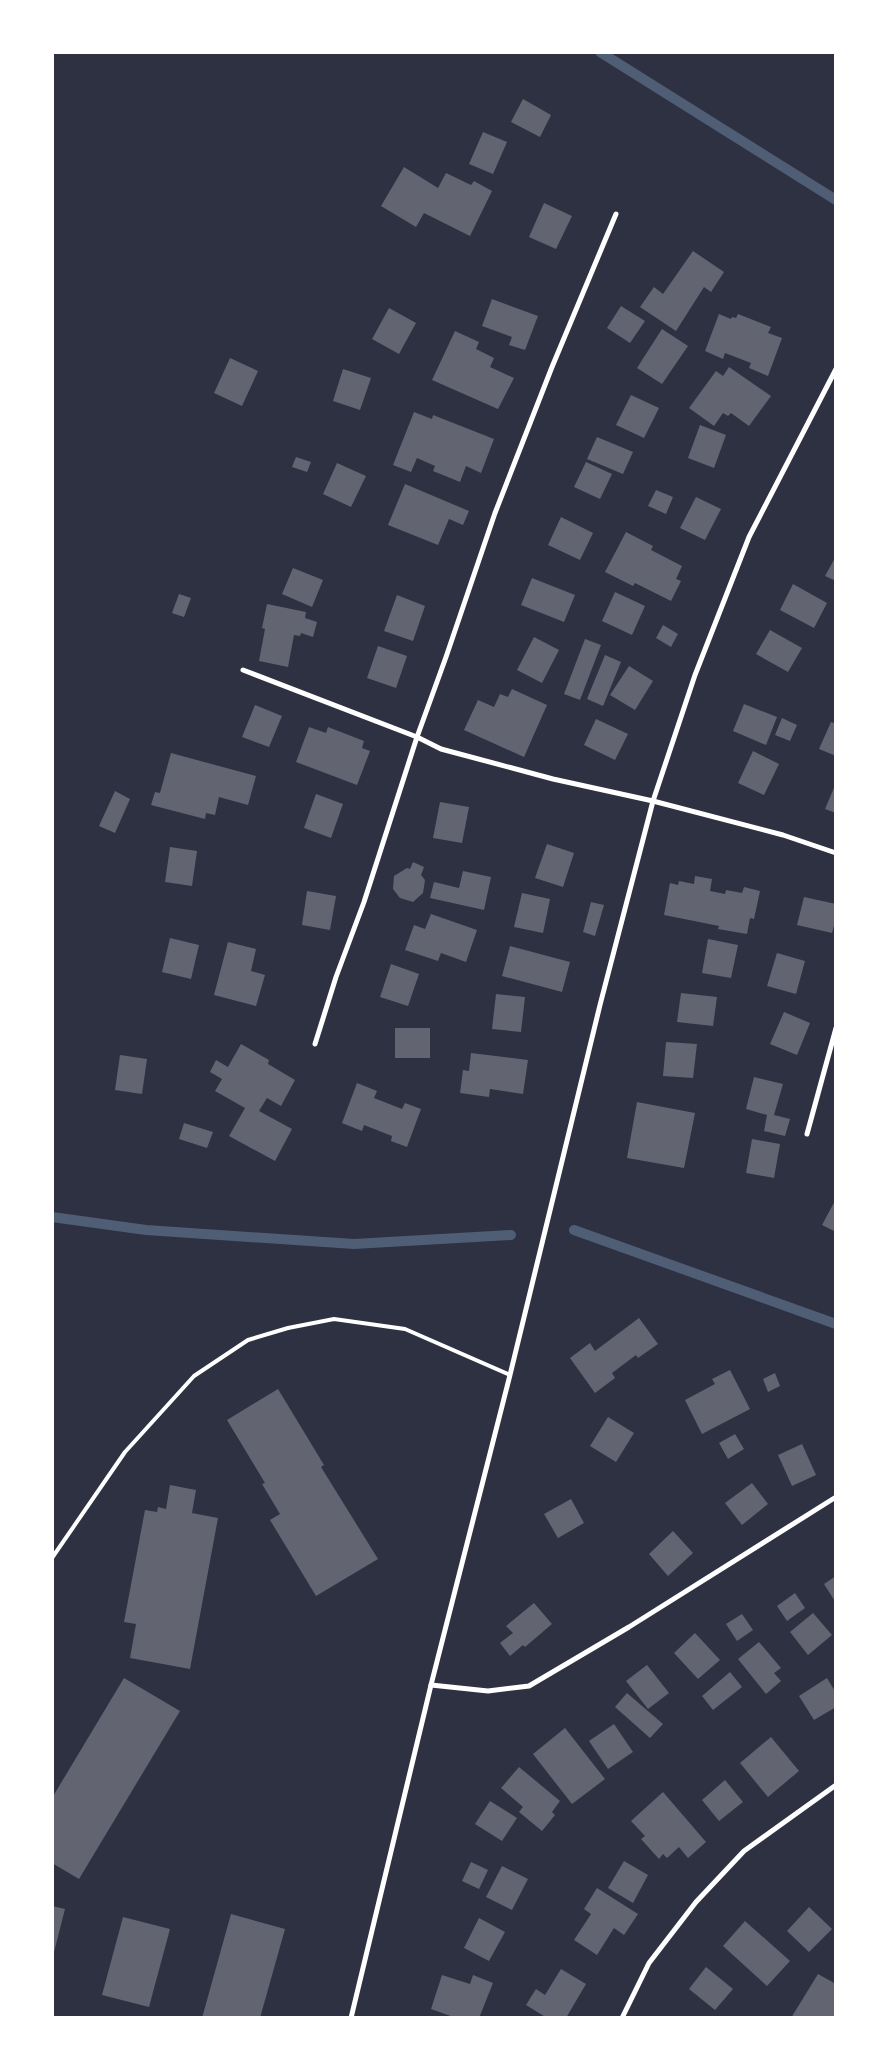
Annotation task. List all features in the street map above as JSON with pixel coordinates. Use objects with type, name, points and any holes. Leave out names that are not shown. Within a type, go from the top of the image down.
[{"type":"street","points":[[315,1044],[336,977],[364,902],[417,737],[495,513],[552,367],[616,214]]},
{"type":"street","points":[[351,2018],[431,1685],[653,801],[695,675],[749,537],[836,369]]},
{"type":"street","points":[[243,670],[441,748],[534,774],[653,801],[782,835],[836,853]]},
{"type":"street","points":[[807,1134],[836,1028]]},
{"type":"street","points":[[431,1685],[488,1691],[529,1686],[629,1628],[836,1497]]},
{"type":"street","points":[[622,2018],[649,1963],[696,1902],[744,1851],[836,1785]]},
{"type":"lane","points":[[52,1558],[125,1452],[194,1376],[248,1340],[288,1328],[334,1319],[406,1328],[510,1375]]},
{"type":"building","points":[[523,99],[551,115],[540,137],[511,122]]},
{"type":"building","points":[[483,132],[507,142],[493,174],[469,164]]},
{"type":"building","points":[[404,167],[438,188],[446,173],[471,185],[474,181],[492,191],[470,236],[424,213],[416,227],[381,206]]},
{"type":"building","points":[[544,203],[572,216],[556,249],[529,237]]},
{"type":"building","points":[[693,251],[724,272],[711,292],[704,287],[676,331],[640,307],[654,287],[663,294]]},
{"type":"building","points":[[492,299],[538,316],[525,350],[509,345],[512,337],[482,326]]},
{"type":"building","points":[[621,306],[645,321],[630,343],[607,328]]},
{"type":"building","points":[[389,308],[416,323],[399,354],[372,339]]},
{"type":"building","points":[[719,314],[731,319],[732,317],[736,318],[738,314],[771,327],[768,333],[782,338],[768,376],[749,368],[751,363],[725,353],[723,359],[705,351]]},
{"type":"building","points":[[662,329],[688,346],[662,384],[637,368]]},
{"type":"building","points":[[455,331],[479,342],[476,349],[494,358],[490,367],[514,378],[498,409],[432,380]]},
{"type":"building","points":[[230,358],[258,371],[242,406],[214,393]]},
{"type":"building","points":[[729,367],[771,396],[749,426],[731,413],[728,416],[723,413],[714,426],[689,408],[716,371],[723,376]]},
{"type":"building","points":[[343,369],[371,378],[360,410],[333,401]]},
{"type":"building","points":[[631,395],[659,408],[644,438],[616,425]]},
{"type":"building","points":[[414,412],[432,419],[433,415],[494,439],[481,473],[466,466],[460,482],[433,471],[435,466],[417,458],[411,472],[393,465]]},
{"type":"building","points":[[700,425],[726,435],[714,468],[688,458]]},
{"type":"building","points":[[597,437],[633,452],[623,474],[587,459]]},
{"type":"building","points":[[296,457],[311,462],[307,472],[292,467]]},
{"type":"building","points":[[586,462],[612,474],[600,499],[574,487]]},
{"type":"building","points":[[337,463],[366,476],[351,507],[323,494]]},
{"type":"building","points":[[405,484],[469,511],[463,525],[449,519],[438,545],[388,525]]},
{"type":"building","points":[[656,490],[673,497],[666,514],[648,506]]},
{"type":"building","points":[[696,497],[721,509],[705,540],[680,528]]},
{"type":"building","points":[[561,517],[593,533],[580,560],[548,545]]},
{"type":"building","points":[[626,532],[653,546],[651,550],[682,566],[676,579],[681,581],[671,601],[635,583],[633,586],[605,572]]},
{"type":"building","points":[[836,556],[836,581],[825,576]]},
{"type":"building","points":[[293,568],[323,580],[312,607],[282,594]]},
{"type":"building","points":[[532,578],[575,595],[564,622],[521,605]]},
{"type":"building","points":[[793,584],[827,603],[814,628],[780,610]]},
{"type":"building","points":[[615,592],[645,606],[632,635],[602,621]]},
{"type":"building","points":[[179,594],[191,598],[184,617],[172,613]]},
{"type":"building","points":[[397,595],[425,606],[413,641],[384,631]]},
{"type":"building","points":[[267,604],[306,612],[305,618],[317,622],[313,637],[301,633],[300,636],[294,635],[288,667],[259,661],[265,629],[262,628]]},
{"type":"building","points":[[663,625],[678,634],[671,647],[656,638]]},
{"type":"building","points":[[770,630],[802,648],[788,672],[756,654]]},
{"type":"building","points":[[534,637],[559,650],[542,683],[517,670]]},
{"type":"building","points":[[585,639],[601,645],[580,700],[564,694]]},
{"type":"building","points":[[378,646],[407,656],[396,688],[367,678]]},
{"type":"building","points":[[605,655],[621,662],[603,706],[587,699]]},
{"type":"building","points":[[629,666],[653,681],[635,710],[610,695]]},
{"type":"building","points":[[512,689],[547,705],[524,757],[464,730],[478,700],[494,707],[500,694],[508,697]]},
{"type":"building","points":[[744,704],[777,717],[766,745],[733,731]]},
{"type":"building","points":[[255,705],[282,716],[269,747],[242,737]]},
{"type":"building","points":[[782,718],[797,725],[790,741],[775,735]]},
{"type":"building","points":[[596,719],[628,734],[615,760],[584,745]]},
{"type":"building","points":[[831,722],[836,724],[836,756],[819,749]]},
{"type":"building","points":[[309,727],[326,733],[328,727],[364,741],[362,748],[370,751],[357,785],[296,762]]},
{"type":"building","points":[[753,751],[779,764],[764,795],[738,783]]},
{"type":"building","points":[[171,753],[256,776],[248,805],[219,797],[215,815],[206,813],[205,819],[151,805],[155,792],[160,793]]},
{"type":"building","points":[[836,783],[836,813],[825,809]]},
{"type":"building","points":[[115,791],[130,799],[115,833],[99,826]]},
{"type":"building","points":[[316,794],[343,804],[331,838],[304,828]]},
{"type":"building","points":[[440,802],[469,807],[462,843],[433,838]]},
{"type":"building","points":[[547,844],[574,853],[563,887],[535,878]]},
{"type":"building","points":[[170,847],[197,851],[192,886],[165,882]]},
{"type":"building","points":[[413,862],[424,867],[421,875],[425,880],[423,893],[413,902],[400,898],[393,889],[394,876],[407,868],[410,869]]},
{"type":"building","points":[[463,871],[491,877],[484,910],[430,898],[434,882],[459,888]]},
{"type":"building","points":[[695,876],[712,879],[710,891],[725,894],[726,890],[742,893],[744,887],[760,891],[754,919],[750,918],[747,934],[718,929],[719,926],[664,915],[670,883],[678,885],[679,881],[694,884]]},
{"type":"building","points":[[307,891],[336,896],[330,930],[302,925]]},
{"type":"building","points":[[522,893],[550,899],[543,933],[514,927]]},
{"type":"building","points":[[804,897],[836,904],[836,918],[832,933],[797,925]]},
{"type":"building","points":[[591,902],[604,905],[595,936],[583,932]]},
{"type":"building","points":[[431,914],[477,930],[466,962],[441,953],[438,961],[405,950],[414,925],[425,929]]},
{"type":"building","points":[[170,938],[199,945],[191,979],[162,972]]},
{"type":"building","points":[[708,939],[738,945],[731,978],[702,973]]},
{"type":"building","points":[[228,942],[256,949],[251,971],[265,975],[256,1006],[214,995]]},
{"type":"building","points":[[510,946],[570,962],[562,992],[502,976]]},
{"type":"building","points":[[777,953],[805,961],[796,994],[767,986]]},
{"type":"building","points":[[391,964],[419,974],[408,1006],[380,997]]},
{"type":"building","points":[[681,993],[717,997],[713,1026],[677,1022]]},
{"type":"building","points":[[496,994],[525,997],[521,1032],[492,1029]]},
{"type":"building","points":[[784,1012],[810,1023],[797,1055],[770,1044]]},
{"type":"building","points":[[395,1028],[430,1028],[430,1058],[395,1058]]},
{"type":"building","points":[[666,1042],[697,1044],[693,1078],[663,1076]]},
{"type":"building","points":[[241,1044],[269,1060],[268,1064],[295,1080],[281,1106],[267,1098],[259,1111],[292,1129],[275,1161],[229,1136],[245,1108],[215,1091],[222,1079],[210,1072],[216,1060],[228,1067]]},
{"type":"building","points":[[471,1053],[528,1060],[523,1094],[490,1089],[489,1097],[460,1093],[463,1070],[469,1071]]},
{"type":"building","points":[[120,1055],[147,1059],[142,1094],[115,1090]]},
{"type":"building","points":[[754,1077],[783,1084],[774,1115],[790,1119],[785,1136],[764,1131],[767,1115],[746,1109]]},
{"type":"building","points":[[357,1083],[377,1091],[374,1098],[402,1109],[405,1103],[421,1109],[407,1147],[391,1141],[392,1136],[364,1125],[362,1131],[342,1123]]},
{"type":"building","points":[[637,1102],[695,1113],[684,1168],[627,1158]]},
{"type":"building","points":[[184,1123],[213,1132],[207,1148],[179,1139]]},
{"type":"building","points":[[752,1139],[780,1144],[774,1178],[746,1173]]},
{"type":"building","points":[[836,1199],[836,1232],[822,1225]]},
{"type":"building","points":[[639,1318],[658,1344],[638,1358],[636,1355],[612,1373],[615,1378],[595,1393],[570,1358],[590,1343],[595,1351]]},
{"type":"building","points":[[730,1370],[750,1409],[702,1434],[685,1400],[715,1384],[712,1379]]},
{"type":"building","points":[[775,1373],[780,1386],[768,1392],[763,1379]]},
{"type":"building","points":[[278,1389],[324,1465],[321,1467],[378,1559],[316,1596],[270,1520],[280,1514],[262,1484],[265,1483],[227,1420]]},
{"type":"building","points":[[608,1417],[634,1433],[616,1462],[590,1446]]},
{"type":"building","points":[[735,1434],[744,1449],[728,1459],[719,1443]]},
{"type":"building","points":[[802,1444],[816,1475],[792,1486],[778,1455]]},
{"type":"building","points":[[752,1483],[768,1504],[742,1525],[725,1503]]},
{"type":"building","points":[[170,1485],[196,1490],[192,1513],[218,1518],[190,1669],[130,1658],[136,1624],[124,1622],[145,1510],[157,1512],[158,1507],[166,1509]]},
{"type":"building","points":[[571,1499],[584,1523],[558,1538],[544,1514]]},
{"type":"building","points":[[673,1531],[693,1553],[668,1576],[649,1554]]},
{"type":"building","points":[[836,1576],[836,1603],[824,1584]]},
{"type":"building","points":[[795,1593],[805,1608],[787,1621],[777,1606]]},
{"type":"building","points":[[534,1603],[552,1624],[525,1647],[523,1645],[510,1656],[500,1643],[513,1633],[506,1626]]},
{"type":"building","points":[[813,1613],[832,1635],[808,1655],[790,1632]]},
{"type":"building","points":[[742,1614],[753,1630],[737,1641],[726,1624]]},
{"type":"building","points":[[695,1633],[720,1660],[698,1679],[674,1653]]},
{"type":"building","points":[[759,1642],[781,1668],[774,1673],[781,1681],[766,1694],[738,1659]]},
{"type":"building","points":[[647,1665],[669,1693],[648,1709],[626,1681]]},
{"type":"building","points":[[730,1672],[742,1687],[713,1710],[702,1696]]},
{"type":"building","points":[[124,1678],[180,1711],[79,1879],[52,1863],[52,1798]]},
{"type":"building","points":[[827,1678],[836,1693],[836,1707],[814,1720],[799,1696]]},
{"type":"building","points":[[627,1693],[663,1724],[650,1738],[615,1707]]},
{"type":"building","points":[[614,1724],[633,1752],[608,1769],[589,1741]]},
{"type":"building","points":[[565,1728],[605,1779],[572,1804],[533,1754]]},
{"type":"building","points":[[771,1737],[799,1771],[768,1797],[740,1763]]},
{"type":"building","points":[[519,1767],[560,1801],[552,1812],[555,1815],[542,1831],[519,1812],[523,1807],[501,1788]]},
{"type":"building","points":[[725,1780],[743,1802],[719,1821],[702,1800]]},
{"type":"building","points":[[663,1792],[706,1842],[688,1858],[679,1847],[667,1858],[663,1854],[659,1859],[641,1839],[645,1836],[631,1821]]},
{"type":"building","points":[[490,1801],[517,1818],[502,1841],[475,1824]]},
{"type":"building","points":[[624,1861],[648,1875],[633,1903],[608,1888]]},
{"type":"building","points":[[471,1862],[488,1870],[479,1889],[462,1881]]},
{"type":"building","points":[[502,1866],[528,1879],[512,1910],[486,1897]]},
{"type":"building","points":[[597,1888],[638,1914],[624,1935],[614,1928],[597,1955],[574,1940],[591,1914],[584,1909]]},
{"type":"building","points":[[52,1906],[65,1909],[53,1956],[52,1956]]},
{"type":"building","points":[[809,1907],[832,1929],[809,1952],[787,1931]]},
{"type":"building","points":[[231,1914],[285,1929],[260,2018],[202,2018]]},
{"type":"building","points":[[123,1917],[170,1929],[149,2007],[102,1995]]},
{"type":"building","points":[[479,1918],[505,1932],[489,1961],[464,1948]]},
{"type":"building","points":[[745,1921],[790,1961],[767,1986],[723,1946]]},
{"type":"building","points":[[706,1967],[733,1989],[715,2010],[689,1989]]},
{"type":"building","points":[[561,1969],[586,1984],[566,2018],[547,2018],[526,2005],[536,1989],[545,1995]]},
{"type":"building","points":[[818,1974],[836,1984],[836,2018],[791,2018]]},
{"type":"building","points":[[442,1975],[470,1984],[473,1975],[493,1983],[479,2018],[456,2018],[431,2009]]},
{"type":"waterway","points":[[600,52],[836,200]]},
{"type":"waterway","points":[[52,1217],[146,1230],[354,1244],[511,1235]]},
{"type":"waterway","points":[[574,1230],[836,1324]]}]
